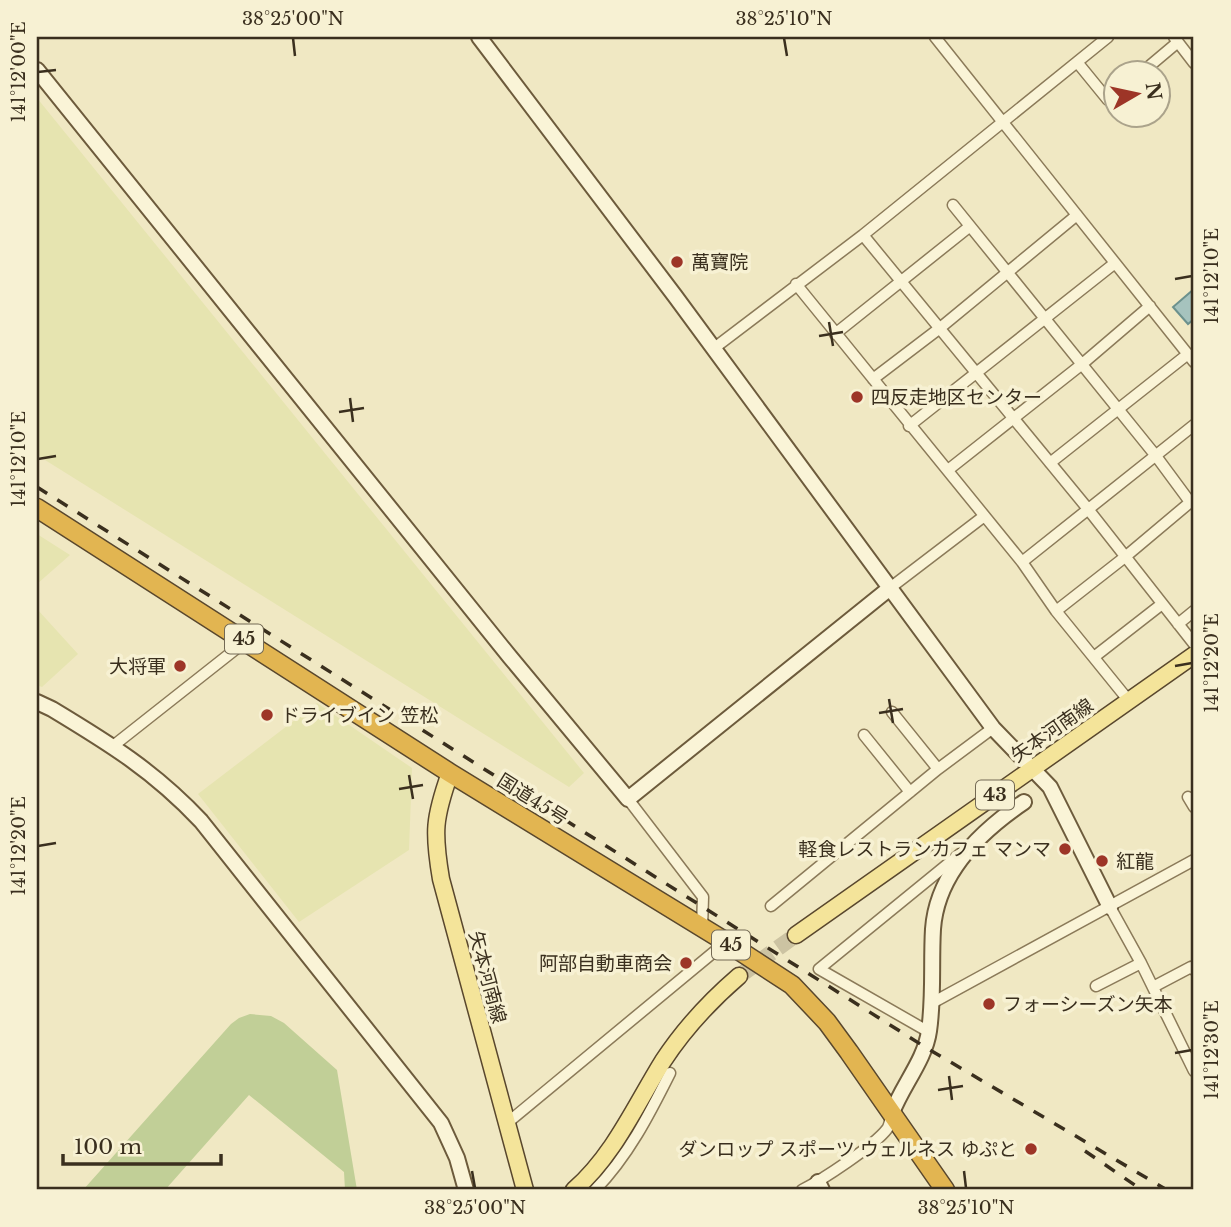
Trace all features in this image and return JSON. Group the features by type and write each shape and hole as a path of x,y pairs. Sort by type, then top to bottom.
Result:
{"highway":[{"name":"国道45号","path":"37,508 450,773 792,985 849,1052 945,1190"}],"main road":[{"name":"矢本河南線","path":"796,935 1194,656"},
{"name":"矢本河南線","path":"450,773 436,819 435,840 439,866 453,929 526,1190"},
{"path":"573,1190 615,1143 680,1037 718,994 739,976"}],"street":[{"path":"479,37 993,728 1050,787 1194,1071"},
{"path":"935,37 1191,358 1050,463"},
{"path":"713,349 863,235 1108,37"},
{"path":"1155,60 1176,40 1190,48 1194,63"},
{"path":"1077,62 1102,93"},
{"path":"37,70 509,657 628,799 703,897 702,928"},
{"path":"953,205 1192,501 1056,611"},
{"path":"873,379 940,328 1077,215"},
{"path":"835,334 969,227"},
{"path":"863,235 1088,509 1194,644"},
{"path":"909,426 1115,263"},
{"path":"796,284 909,426 948,470 1129,701"},
{"path":"948,470 1081,365 1150,306"},
{"path":"1021,562 1194,425"},
{"path":"628,799 890,588 983,517"},
{"path":"1094,657 1162,604"},
{"path":"1178,624 1194,611"},
{"path":"113,746 246,641"},
{"path":"37,702 113,746 160,781 201,821 441,1124 457,1158 467,1190"},
{"path":"892,712 938,769"},
{"path":"771,906 938,769 993,728"},
{"path":"864,735 910,792"},
{"path":"1188,797 1194,807"},
{"path":"929,1032 819,969 974,843 998,819 1024,802"},
{"path":"802,1190 820,1186 888,1127 929,1032 933,924 947,883 974,843"},
{"path":"932,1003 1194,860"},
{"path":"506,1124 726,942"},
{"path":"1096,986 1141,963"},
{"path":"1153,987 1191,967 1194,970"},
{"path":"595,1190 617,1167 645,1122 670,1073"}],"shaded area":[{"path":"37,98 584,773 569,787 37,455"},
{"path":"37,534 70,555 37,584"},
{"path":"37,609 78,654 42,687 37,685"},
{"path":"317,703 412,768 409,850 299,922 198,794"}],"green space":[{"path":"250,1014 271,1016 284,1023 337,1070 357,1190 345,1190 344,1172 249,1095 165,1190 83,1190 231,1024"}],"water":[{"path":"1194,289 1194,319 1188,324 1173,307"}],"tunnel":[{"path":"739,976 796,935"}],"railway":[{"path":"37,487 925,1047 1167,1190"},
{"path":"1085,1151 1142,1190"}],"place":[{"name":"萬寶院","path":"677,262"},
{"name":"四反走地区センター","path":"857,397"},
{"name":"大将軍","path":"180,666"},
{"name":"ドライブイン 笠松","path":"267,715"},
{"name":"軽食レストランカフェ マンマ","path":"1065,849"},
{"name":"紅龍","path":"1102,861"},
{"name":"阿部自動車商会","path":"686,963"},
{"name":"フォーシーズン矢本","path":"989,1004"},
{"name":"ダンロップ スポーツ ウェルネス ゆぷと","path":"1031,1149"}]}
